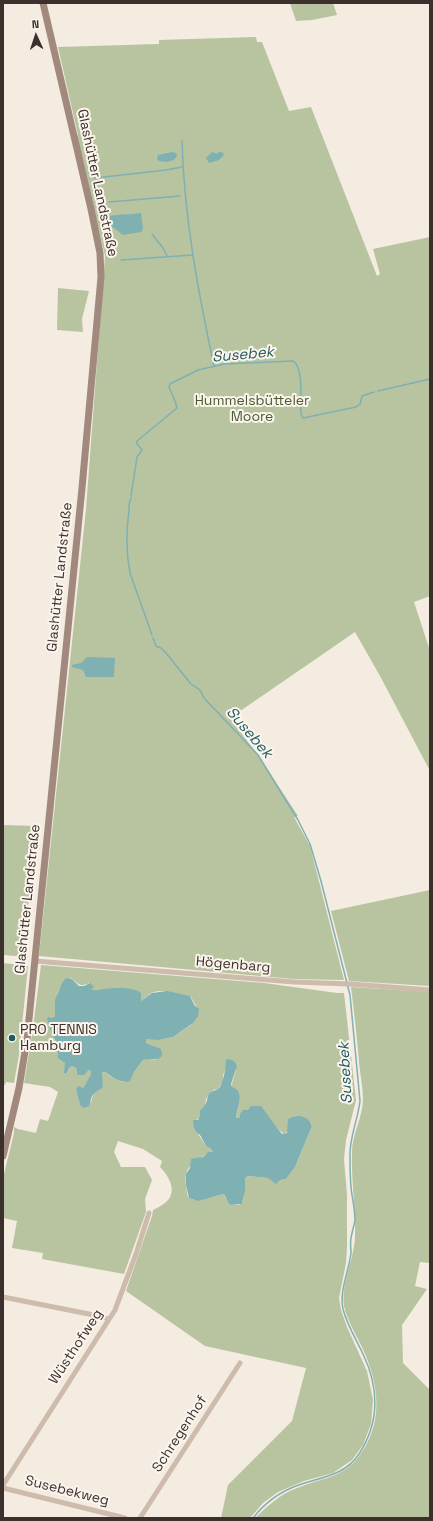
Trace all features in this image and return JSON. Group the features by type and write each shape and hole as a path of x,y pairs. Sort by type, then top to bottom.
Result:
{"street":[{"name":"Glashütter Landstraße","path":"3,1156 23,1066 35,961 82,488 102,266 91,209 43,3"},
{"name":"Högenbarg","path":"35,961 294,982 350,984 430,990"},
{"name":"Wüsthofweg","path":"3,1485 115,1310 149,1213"},
{"path":"3,1297 108,1319"},
{"name":"Schregenhof","path":"140,1518 240,1363"},
{"name":"Susebekweg","path":"3,1488 125,1518"}],"green space":[{"path":"290,3 333,3 337,15 312,20 296,21"},
{"name":"Hummelsbütteler Moore","path":"256,37 257,42 262,42 289,111 311,107 377,276 380,274 373,249 430,237 430,596 414,602 430,651 430,771 355,632 230,718 258,755 298,816 294,817 310,846 344,980 294,979 39,956 86,509 105,256 76,136 78,135 58,47 159,44 159,40"},
{"path":"58,288 89,291 82,319 83,332 57,330"},
{"path":"3,825 36,826 24,947 28,957 3,955"},
{"path":"430,890 430,986 349,981 331,911"},
{"path":"3,963 28,966 19,1055 14,1083 6,1082 5,1085 3,1085"},
{"path":"41,965 264,983 344,993 356,1100 346,1140 344,1159 347,1195 347,1247 346,1263 339,1298 341,1310 347,1327 367,1371 373,1400 371,1424 363,1445 352,1460 333,1473 304,1481 278,1492 263,1503 250,1518 221,1518 228,1485 292,1421 306,1368 205,1346 126,1291 153,1210 164,1204 169,1199 172,1190 167,1175 160,1167 162,1161 143,1149 118,1141 114,1152 121,1167 145,1167 152,1180 145,1199 146,1212 124,1274 42,1259 43,1253 12,1248 17,1221 3,1218 3,1178 14,1133 14,1127 36,1133 40,1119 48,1121 58,1092 50,1087 24,1083","holes":["71,978 81,985 89,983 92,986 91,989 93,991 118,989 140,999 141,1001 150,994 159,991 191,997 196,1006 191,1025 172,1037 162,1039 146,1039 146,1043 162,1050 160,1057 155,1060 143,1060 134,1072 123,1082 105,1072 103,1073 101,1075 103,1088 94,1092 91,1102 80,1105 76,1090 83,1088 91,1072 89,1070 86,1073 79,1075 77,1074 76,1068 72,1066 69,1068 68,1073 65,1074 65,1063 57,1054 57,1045 54,1039 52,1018 55,1016 57,994 62,986","227,1065 236,1070 231,1087 238,1093 240,1100 236,1117 238,1119 248,1110 270,1120 284,1134 288,1131 288,1119 295,1116 311,1123 312,1126 295,1167 286,1179 272,1180 268,1178 248,1176 245,1178 243,1202 239,1205 231,1205 223,1194 200,1200 192,1199 188,1197 186,1187 186,1174 191,1165 209,1152 213,1152 206,1146 194,1128 196,1120 200,1118 200,1110 205,1105 206,1099 213,1090 218,1089 223,1082 223,1075"]},
{"path":"351,987 430,992 430,1263 420,1262 415,1286 427,1289 402,1325 403,1363 430,1390 430,1518 255,1518 274,1501 285,1494 335,1475 351,1465 365,1447 375,1422 376,1396 371,1370 367,1358 349,1321 344,1306 344,1289 355,1237 352,1145 363,1106 363,1090 359,1067"}],"water":[{"path":"172,152 176,153 177,155 172,161 159,161 157,159 158,155"},
{"path":"212,152 217,154 222,152 224,155 219,160 209,163 206,158"},
{"path":"141,213 143,229 141,232 123,235 110,225 105,218 113,215"},
{"path":"87,657 115,658 114,677 86,677 83,670 72,667 72,665 81,663"},
{"path":"66,978 72,979 79,986 84,986 90,983 94,987 91,989 94,990 117,988 133,989 141,993 141,1001 152,993 167,991 190,996 195,1006 199,1009 198,1016 193,1023 173,1037 158,1040 146,1039 146,1043 161,1049 162,1056 157,1059 143,1060 134,1072 130,1081 120,1081 105,1072 102,1073 103,1088 94,1093 89,1106 84,1108 80,1105 76,1090 78,1086 83,1088 91,1072 89,1070 84,1075 78,1075 76,1068 72,1066 69,1068 67,1074 64,1073 65,1063 58,1058 56,1042 47,1019 48,1017 52,1018 55,1016 55,1000 62,983"},
{"path":"228,1059 234,1061 237,1066 231,1084 240,1096 236,1118 240,1118 240,1114 243,1110 248,1110 251,1106 261,1106 282,1134 287,1133 288,1119 291,1117 302,1116 308,1120 312,1126 295,1167 286,1179 280,1180 276,1184 268,1178 248,1176 245,1178 245,1191 242,1204 231,1205 223,1194 198,1201 189,1198 186,1185 186,1174 190,1168 191,1159 203,1157 208,1152 213,1152 206,1146 200,1135 197,1133 194,1128 193,1120 198,1120 200,1110 206,1103 209,1094 220,1087 224,1075 226,1060"}],"waterway":[{"path":"182,141 183,169 189,226 214,366"},
{"path":"95,178 182,167"},
{"path":"109,202 180,196"},
{"path":"152,234 163,248 167,256"},
{"path":"121,260 193,255"},
{"name":"Susebek","path":"131,496 137,457 142,450 137,444 137,441 177,408 169,387 170,384 198,370 224,364 293,361 299,370 301,385 301,414 303,418 356,407 360,404 362,396 374,392"},
{"name":"Susebek","path":"378,391 430,379"},
{"name":"Susebek","path":"131,498 129,504 127,534 130,573 152,635"},
{"name":"Susebek","path":"153,638 156,646 161,648 166,653 191,684 200,690 204,698 258,755 298,820 310,844 321,881 350,995 360,1101 351,1141 350,1154 351,1191 355,1220 351,1238 350,1260 343,1288 342,1302 347,1321 363,1354 372,1379 375,1404 374,1417 366,1442 353,1462 339,1472 296,1486 278,1495 267,1503 253,1518"}],"place":[{"name":"PRO TENNIS Hamburg","path":"12,1038"}]}
